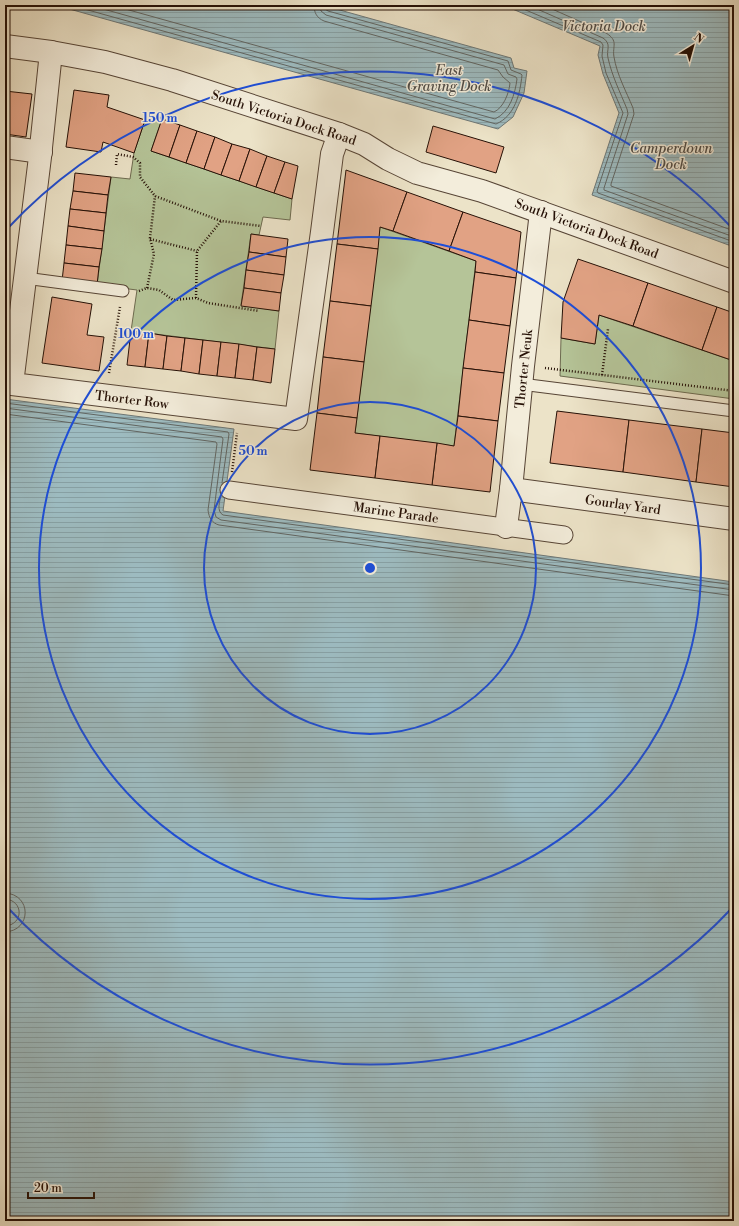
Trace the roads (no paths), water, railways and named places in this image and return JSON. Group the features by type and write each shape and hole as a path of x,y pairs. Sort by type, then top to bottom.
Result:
{"street":[{"name":"South Victoria Dock Road","path":"5,46 51,52 105,62 172,80 339,134 364,144 388,159 417,173 482,191 734,282"},
{"name":"Thorter Row","path":"51,52 41,152 25,278 13,312 12,384 296,419 332,154 339,134"},
{"path":"5,147 41,152"},
{"name":"Thorter Neuk","path":"506,527 541,212"},
{"name":"Gourlay Yard","path":"511,489 734,519"},
{"name":"Marine Parade","path":"229,490 564,535"}],"lane":[{"path":"25,278 123,291"},
{"path":"522,375 734,412"}],"water":[{"name":"East Graving Dock","path":"55,5 322,5 511,58 514,68 527,71 524,93 513,117 498,129"},
{"name":"Camperdown Dock","path":"503,5 734,5 734,247 592,195 619,113 603,74 598,55 600,46"},
{"path":"5,399 234,429 223,511 734,582 734,1221 5,1221 5,918 11,912 5,906"}],"water label":[{"name":"Victoria Dock","path":"604,26"}]}
